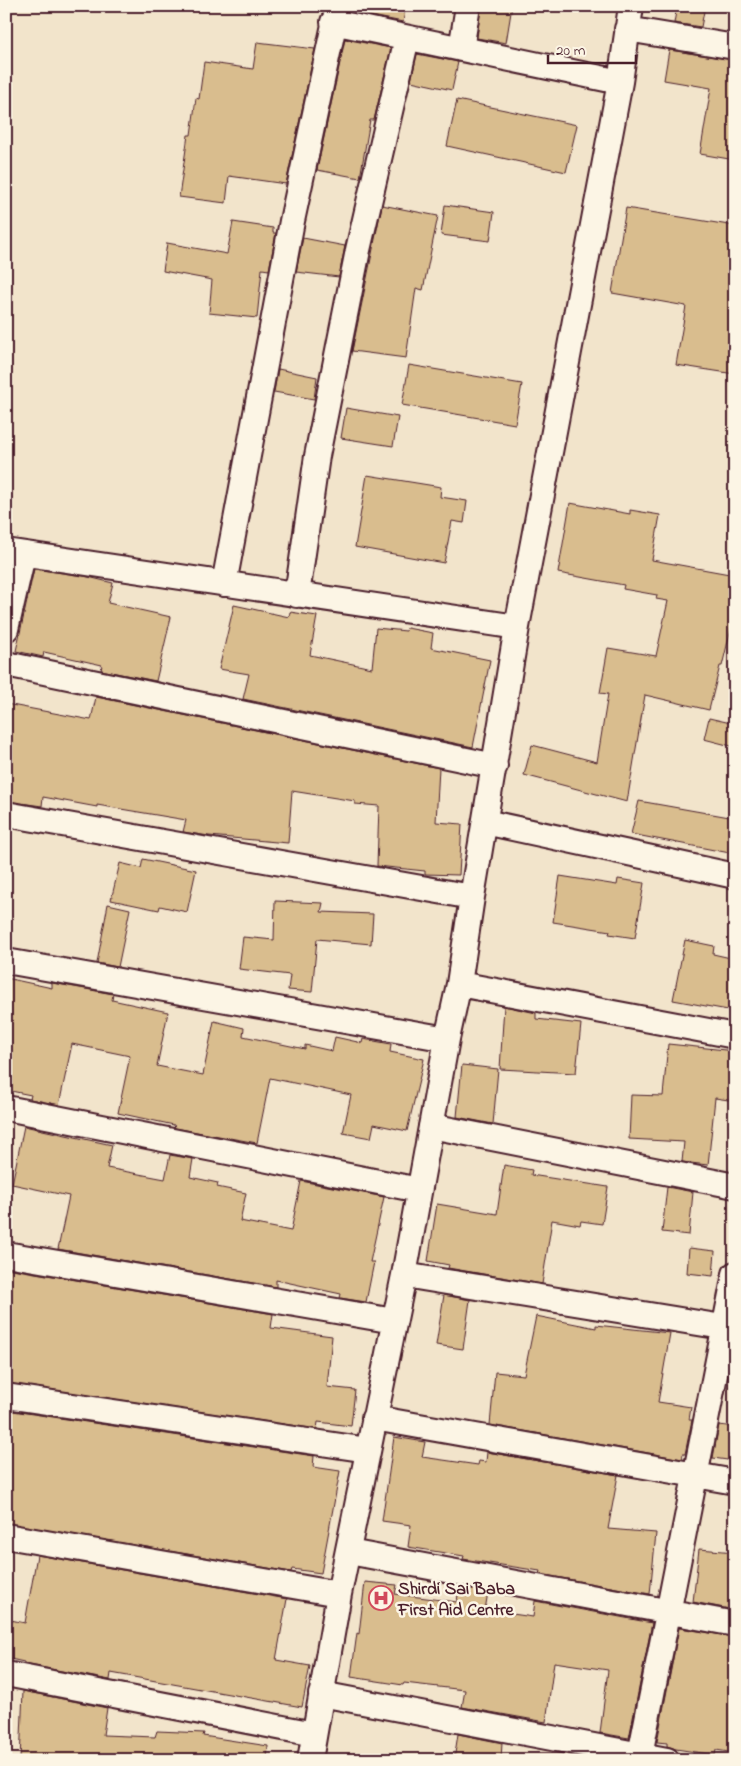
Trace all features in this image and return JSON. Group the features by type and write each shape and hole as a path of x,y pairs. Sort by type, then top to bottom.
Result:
{"street":[{"path":"461,49 468,6"},
{"path":"224,584 292,221 335,14 407,38 620,82"},
{"path":"310,1760 339,1594 404,1275 447,1039 460,984 472,897 517,627 620,82 629,17 735,47"},
{"path":"297,595 319,447 358,250 407,38"},
{"path":"6,629 14,553 517,627"},
{"path":"6,664 495,766"},
{"path":"6,814 472,897"},
{"path":"485,822 735,876"},
{"path":"6,961 447,1039"},
{"path":"460,984 735,1036"},
{"path":"6,1108 419,1190"},
{"path":"431,1126 735,1186"},
{"path":"6,1254 394,1321"},
{"path":"640,1757 695,1475 729,1328 735,1274"},
{"path":"404,1275 729,1328"},
{"path":"6,1396 368,1450"},
{"path":"374,1418 735,1482"},
{"path":"6,1536 339,1594"},
{"path":"349,1552 735,1624"},
{"path":"6,1674 314,1734"},
{"path":"321,1694 640,1757 667,1760"}],"building":[{"path":"364,6 406,6 403,22 362,14"},
{"path":"481,6 512,6 506,43 477,38"},
{"path":"677,6 705,6 701,27 674,23"},
{"path":"345,39 391,48 374,120 370,120 360,178 317,170"},
{"path":"257,42 315,49 286,184 229,176 226,203 179,197 188,135 191,135 196,98 199,99 204,62 253,69"},
{"path":"669,50 735,60 735,160 700,154 711,88 664,80"},
{"path":"417,54 458,62 452,90 411,81"},
{"path":"457,100 577,125 566,172 447,146"},
{"path":"382,205 438,216 423,290 416,288 406,358 352,351"},
{"path":"445,205 494,212 490,241 441,235"},
{"path":"626,208 735,226 735,301 730,329 735,330 735,374 676,365 686,306 612,293"},
{"path":"233,222 273,228 273,233 276,233 269,270 262,269 257,318 209,313 212,280 163,271 167,243 227,254"},
{"path":"303,238 345,246 339,277 296,272"},
{"path":"409,365 522,384 515,424 402,405"},
{"path":"278,369 317,377 314,399 274,392"},
{"path":"346,408 398,417 393,446 341,438"},
{"path":"367,475 441,487 440,497 467,501 464,523 452,521 444,563 355,547"},
{"path":"570,503 630,514 630,510 660,515 652,560 735,575 735,612 709,710 645,695 627,802 524,775 532,745 597,762 608,694 600,693 608,648 656,656 668,601 656,599 657,595 623,589 624,585 558,573"},
{"path":"34,569 84,576 113,583 108,603 171,617 156,681 101,670 102,665 44,652 43,657 16,651"},
{"path":"234,605 289,617 290,612 317,616 310,655 372,668 376,628 406,631 407,628 433,633 431,648 490,660 473,747 243,699 249,674 219,669"},
{"path":"96,697 439,768 436,822 462,824 459,875 425,874 425,871 377,866 379,806 355,804 355,801 292,791 288,843 183,832 186,820 97,805 97,807 43,797 42,806 6,801 6,704 91,720"},
{"path":"709,718 735,724 735,747 704,739"},
{"path":"639,801 735,818 735,854 631,834"},
{"path":"143,859 196,870 187,912 160,906 159,910 111,900 120,863 141,868"},
{"path":"560,876 617,885 618,879 644,883 635,938 609,934 610,931 553,922"},
{"path":"275,901 323,903 321,912 373,914 371,944 317,939 312,992 288,990 290,975 239,969 243,937 274,940"},
{"path":"108,904 130,909 118,967 97,963"},
{"path":"685,940 714,946 713,954 735,959 735,976 728,1010 673,1000"},
{"path":"6,978 52,988 52,983 113,994 112,1000 168,1012 157,1066 203,1075 214,1021 244,1028 243,1036 305,1049 305,1045 332,1051 335,1037 362,1043 363,1039 391,1044 390,1052 424,1059 407,1131 374,1124 371,1138 343,1133 351,1095 270,1078 257,1143 175,1128 174,1125 118,1113 130,1056 72,1044 59,1105 30,1099 31,1095 6,1090"},
{"path":"504,1006 536,1013 536,1019 581,1024 576,1073 500,1069"},
{"path":"668,1044 735,1051 735,1101 715,1098 708,1165 682,1162 684,1142 629,1139 631,1095 663,1096"},
{"path":"462,1065 498,1069 493,1124 457,1117"},
{"path":"24,1126 112,1145 107,1168 165,1179 170,1155 193,1159 190,1177 218,1183 217,1187 246,1193 240,1221 291,1231 301,1181 384,1197 370,1262 374,1262 366,1302 340,1298 341,1294 276,1280 276,1287 58,1249 69,1196 12,1184"},
{"path":"504,1165 532,1170 531,1175 608,1187 602,1224 581,1221 580,1225 552,1220 542,1284 448,1268 449,1265 428,1261 437,1204 497,1214"},
{"path":"667,1187 693,1192 689,1235 662,1232"},
{"path":"689,1248 715,1251 713,1276 687,1273"},
{"path":"6,1268 273,1314 271,1328 332,1336 327,1387 355,1390 351,1426 318,1422 317,1429 6,1383"},
{"path":"444,1295 470,1300 463,1349 436,1345"},
{"path":"536,1316 596,1328 596,1325 670,1333 658,1402 691,1407 689,1420 692,1420 685,1454 683,1454 682,1459 490,1425 495,1372 524,1375"},
{"path":"6,1410 314,1456 313,1467 340,1471 321,1573 292,1569 291,1572 6,1523"},
{"path":"719,1425 735,1427 735,1461 713,1458"},
{"path":"394,1437 425,1442 422,1457 478,1465 479,1461 486,1462 487,1452 618,1475 608,1529 656,1533 650,1594 539,1574 540,1571 463,1559 464,1556 408,1547 411,1525 382,1521"},
{"path":"699,1549 735,1552 735,1610 693,1602"},
{"path":"37,1555 287,1599 276,1660 310,1666 302,1707 111,1673 110,1680 24,1664 24,1662 6,1658 6,1619 25,1623"},
{"path":"365,1582 397,1585 395,1594 457,1602 459,1587 488,1592 485,1610 533,1617 535,1601 652,1623 629,1738 600,1733 608,1670 554,1662 546,1722 462,1707 465,1690 404,1683 403,1685 351,1677 357,1633 359,1634"},
{"path":"679,1628 735,1637 735,1753 716,1750 715,1755 676,1749 667,1746 667,1743 657,1742"},
{"path":"23,1691 107,1708 103,1735 155,1737 157,1731 204,1733 203,1736 268,1746 267,1760 20,1760"},
{"path":"458,1734 502,1743 501,1760 454,1760"}],"place":[{"name":"Shirdi Sai Baba First Aid Centre","path":"381,1598"}]}
